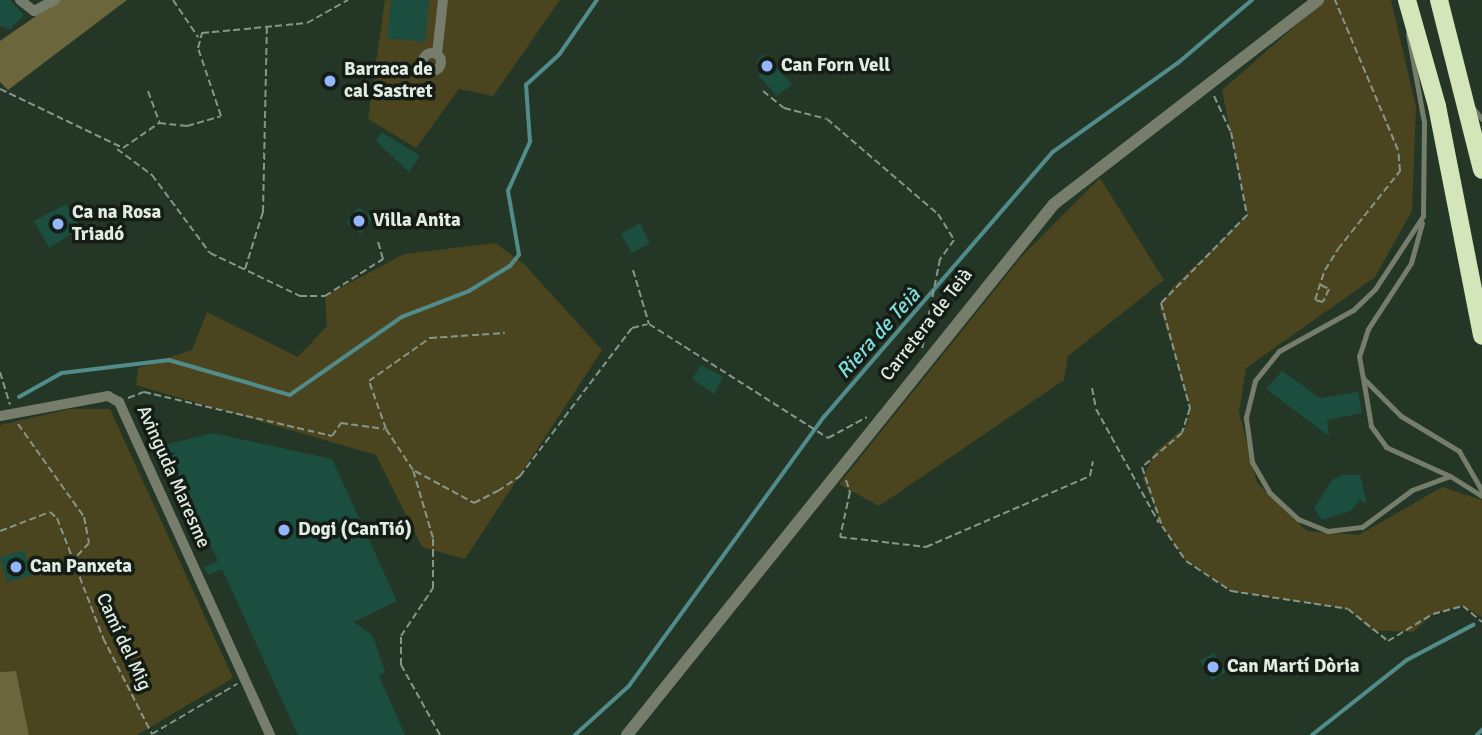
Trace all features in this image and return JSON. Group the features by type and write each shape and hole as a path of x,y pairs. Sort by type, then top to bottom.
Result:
{"highway":[{"path":"1405,0 1437,106 1482,336"},
{"path":"1439,0 1468,103 1482,170"}],"street":[{"path":"20,0 34,11 55,0"},
{"path":"437,54 443,0"},
{"name":"Carretera de Teià","path":"627,735 918,367 1063,195 1318,0"},
{"name":"Avinguda Maresme","path":"0,416 11,411 108,396 119,402 270,735"}],"lane":[{"path":"1405,0 1424,122 1423,216 1411,263 1368,329 1359,356 1371,426 1387,447 1451,476 1482,496"},
{"path":"1468,103 1482,119"},
{"path":"1423,216 1375,289 1353,310 1279,351 1255,381 1246,418 1252,462 1269,492 1312,527 1362,527 1412,490 1451,476"},
{"path":"1363,378 1401,416 1459,452 1482,491"}],"path":[{"path":"114,148 159,122 187,126 221,116 198,38 173,0"},
{"path":"198,38 205,32 306,23 348,0"},
{"path":"1321,285 1329,289 1323,302 1315,300 1321,285 1338,249 1400,171 1398,150 1335,0"},
{"path":"245,269 263,212 267,25"},
{"path":"0,89 114,148 152,175 210,253 314,299 383,259 378,241"},
{"path":"148,91 159,122"},
{"path":"763,91 784,108 827,120 938,214 954,240 940,259 918,367"},
{"path":"633,270 649,324 828,439 874,413"},
{"path":"413,470 474,503 498,491 520,476 632,328 649,324"},
{"path":"440,735 401,665 401,636 433,588 433,538 413,470 386,429 369,381 396,358 430,338 505,334"},
{"path":"0,372 11,411 84,517 89,543 73,560"},
{"path":"1093,388 1096,410 1162,526"},
{"path":"119,402 144,392 332,436 341,423 386,429"},
{"path":"837,472 850,492 840,537 926,547 1090,476 1093,461"},
{"name":"Camí del Mig","path":"0,531 50,512 73,560 117,668 151,734 245,680"}],"shaded area":[{"path":"59,0 127,0 8,90 0,82 0,41"},
{"path":"385,0 560,0 493,96 459,89 416,148 368,119"},
{"path":"1325,0 1391,0 1416,107 1412,211 1375,277 1246,368 1239,412 1257,483 1307,531 1359,535 1442,487 1482,500 1482,617 1463,606 1433,614 1413,632 1371,630 1348,609 1231,591 1186,561 1162,526 1143,478 1155,452 1187,425 1190,408 1160,308 1171,289 1247,215 1222,90"},
{"path":"1100,178 1164,280 1068,356 1064,380 879,506 839,484 1022,256"},
{"path":"495,243 524,264 602,350 465,559 422,547 376,455 136,385 138,368 192,350 207,312 298,357 327,326 325,296 404,254"},
{"path":"70,409 110,409 233,678 137,735 29,735 16,671 0,672 0,425"},
{"path":"16,671 29,735 0,735 0,672"}],"building":[{"path":"0,0 10,0 24,15 10,29 0,26"},
{"path":"391,0 429,0 425,42 387,38"},
{"name":"Can Forn Vell","path":"763,54 792,84 777,96 758,75 763,70 756,62"},
{"path":"382,132 420,156 409,172 376,141"},
{"name":"Ca na Rosa Triadó","path":"66,204 81,228 49,248 34,221"},
{"name":"Villa Anita","path":"358,207 373,218 361,234 346,223"},
{"path":"640,223 650,243 632,253 621,234"},
{"path":"701,365 723,377 714,394 692,379"},
{"path":"1282,371 1320,398 1358,392 1362,413 1327,420 1329,436 1266,389"},
{"name":"Dogi (CanTió)","path":"213,433 332,459 397,601 354,622 373,636 385,672 379,676 405,735 298,735 222,569 208,575 204,567 218,561 164,445"},
{"path":"1343,475 1360,475 1367,504 1360,500 1350,511 1322,520 1314,509 1332,480"},
{"name":"Can Panxeta","path":"24,550 32,575 7,582 0,557"},
{"name":"Can Martí Dòria","path":"1214,653 1226,672 1212,680 1200,661"}],"waterway":[{"path":"19,397 62,373 169,360 290,395 402,317 469,291 510,266 519,255 508,191 530,142 526,85 559,55 597,0"},
{"name":"Riera de Teià","path":"575,735 629,686 824,417 1053,152 1178,63 1252,0"},
{"path":"1312,735 1407,660 1473,625"},
{"path":"1477,735 1482,730"}],"place":[{"name":"Can Forn Vell","path":"767,66"},
{"name":"Barraca de cal Sastret","path":"330,81"},
{"name":"Villa Anita","path":"359,221"},
{"name":"Ca na Rosa Triadó","path":"58,224"},
{"name":"Dogi (CanTió)","path":"284,530"},
{"name":"Can Panxeta","path":"16,567"},
{"name":"Can Martí Dòria","path":"1213,667"}]}
